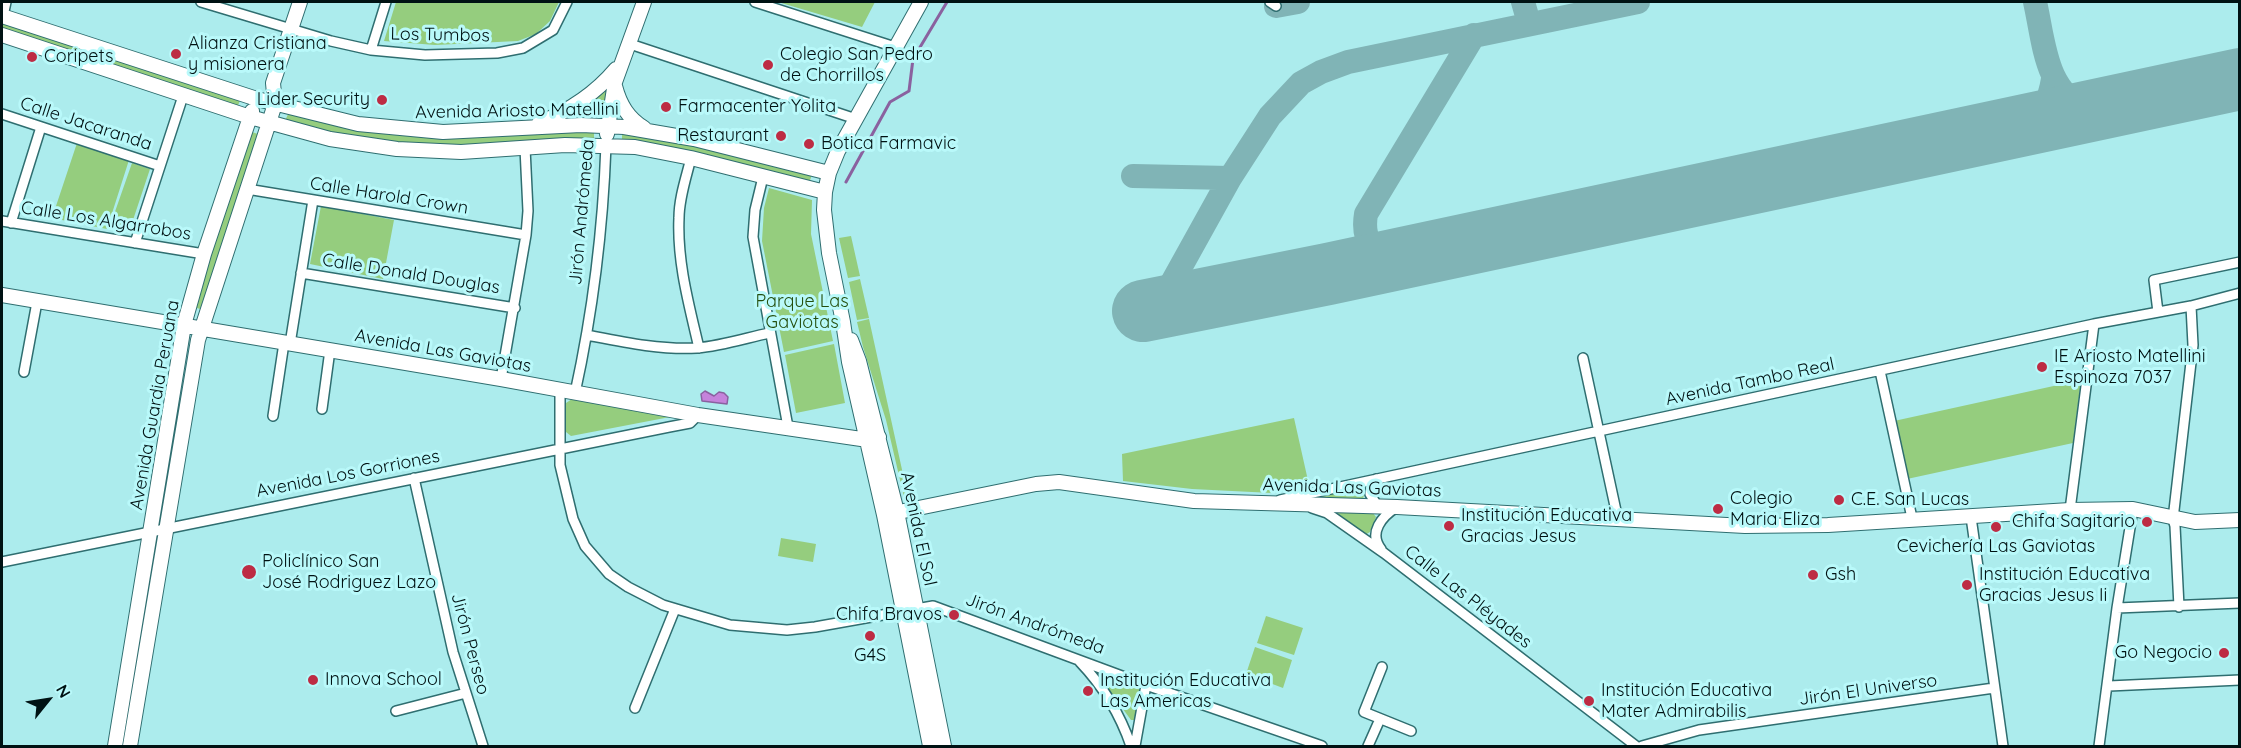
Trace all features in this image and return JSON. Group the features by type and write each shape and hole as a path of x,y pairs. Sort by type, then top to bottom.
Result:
{"street":[{"path":"2,16 6,2"},
{"name":"Los Tumbos","path":"201,2 215,4 331,41 371,50 425,55 488,53 516,50 530,45 553,30 567,2"},
{"name":"Avenida Guardia Peruana","path":"158,530 201,328 275,104 273,83 300,2"},
{"path":"371,50 386,2"},
{"name":"Jirón Andrómeda","path":"575,393 587,335 602,221 606,145 615,82 644,2"},
{"path":"755,2 895,47"},
{"name":"Avenida El Sol","path":"921,2 838,151 828,173 824,210 829,253 843,322 859,361 910,609 944,747"},
{"name":"Avenida Ariosto Matellini","path":"2,16 257,99 329,118 393,129 443,132 524,127 608,126 649,130 828,173"},
{"name":"Avenida Ariosto Matellini","path":"2,35 183,96 330,139 397,148 461,152 565,145 635,147 691,158 825,192"},
{"path":"630,44 856,119"},
{"path":"524,127 552,118 578,103 601,85 621,63"},
{"path":"615,82 620,102 627,114 649,130"},
{"name":"Avenida Guardia Peruana","path":"116,747 158,530 184,325 204,254 250,117 257,99 273,83"},
{"path":"135,243 183,96"},
{"name":"Calle Jacaranda","path":"2,114 160,166"},
{"path":"6,222 41,127"},
{"path":"501,379 526,235 528,211 525,148"},
{"path":"691,158 680,207 679,249 681,270 699,348"},
{"path":"763,177 755,210 753,237 788,427"},
{"name":"Calle Harold Crown","path":"246,189 526,235"},
{"path":"273,416 313,200"},
{"name":"Calle Los Algarrobos","path":"6,222 204,254"},
{"path":"2158,312 2154,280 2240,262"},
{"name":"Calle Donald Douglas","path":"301,273 514,308"},
{"name":"Avenida Tambo Real","path":"1268,502 2094,324 2192,306 2240,293"},
{"name":"Avenida Las Gaviotas","path":"2,296 501,379 698,415 873,438"},
{"path":"24,372 37,302"},
{"path":"2179,606 2173,519 2193,345 2192,306"},
{"path":"2070,510 2094,324"},
{"path":"587,335 648,346 699,348 769,333"},
{"path":"322,409 330,350"},
{"path":"1583,358 1618,520"},
{"path":"1880,371 1912,518"},
{"name":"Jirón Andrómeda","path":"560,390 560,465 564,490 573,519 585,546 609,574 627,590 675,609 730,625 787,630 933,606 1146,685 1321,746"},
{"name":"Avenida Los Gorriones","path":"2,562 690,423 698,415"},
{"name":"Jirón Perseo","path":"414,478 453,652 483,747"},
{"path":"1376,479 1372,484 1370,494 1378,507"},
{"name":"Avenida Las Gaviotas","path":"890,514 1036,484 1059,482 1194,501 1397,507 1745,526 1828,525 1912,518 2133,509 2195,522 2240,520"},
{"name":"Calle Las Pléyades","path":"1268,502 1321,510 1384,553 1636,747"},
{"path":"1384,553 1377,544 1377,530 1386,514 1397,507"},
{"path":"2099,747 2109,686 2117,608 2133,509"},
{"path":"1971,517 2002,747"},
{"name":"Avenida Guardia Peruana","path":"130,747 148,590"},
{"path":"2117,608 2240,603"},
{"path":"635,708 675,609"},
{"name":"Avenida El Sol","path":"910,609 930,747"},
{"path":"1076,659 1095,677 1110,701 1125,728 1131,747"},
{"path":"1382,666 1364,712 1411,730"},
{"path":"2109,686 2240,680"},
{"path":"1135,747 1146,685"},
{"name":"Jirón El Universo","path":"1642,747 1699,730 1994,688"},
{"path":"396,711 465,693"},
{"path":"1368,747 1380,719"}],"green space":[{"path":"396,2 559,2 550,21 536,34 518,41 435,45 384,41"},
{"path":"778,2 875,2 862,27"},
{"path":"2,20 241,98 237,108 2,31"},
{"path":"610,88 601,117 571,117"},
{"path":"289,112 332,123 594,129 594,140 464,147 371,141 284,123"},
{"path":"622,131 644,133 812,174 809,184 622,142"},
{"path":"252,132 261,135 200,309 194,307"},
{"path":"77,143 129,160 107,229 52,218"},
{"path":"132,163 150,169 130,229 110,226"},
{"name":"Parque Las Gaviotas","path":"769,188 812,200 811,234 833,341 784,352 762,241 764,208"},
{"path":"321,206 394,220 383,279 310,264"},
{"path":"851,236 860,276 848,278 839,238"},
{"path":"860,279 869,318 857,320 849,282"},
{"path":"869,319 908,497 904,497 886,420 857,322"},
{"path":"834,344 845,403 796,413 785,355"},
{"path":"2081,380 2073,443 1907,479 1894,421"},
{"path":"572,399 670,417 571,436 566,432 566,403"},
{"path":"1294,418 1309,485 1272,493 1192,489 1123,481 1122,454"},
{"path":"1360,488 1364,494 1363,500 1313,498"},
{"path":"1332,511 1373,513 1376,517 1370,532 1365,535"},
{"path":"781,538 816,544 813,562 778,556"},
{"path":"1266,616 1303,628 1294,655 1257,643"},
{"path":"1255,647 1292,660 1283,688 1246,674"},
{"path":"1099,672 1139,687 1141,691 1134,720 1131,720 1098,675"}],"shaded area":[{"path":"705,391 714,396 719,392 724,393 728,397 727,404 702,401 701,394"}],"waterway":[{"path":"846,182 890,102 909,91 913,59 947,2"}],"taxiway":[{"path":"1276,6 1298,2"},
{"path":"1523,2 1529,23"},
{"path":"1159,306 1230,178 1270,116 1301,83 1321,72 1348,62 1638,2"},
{"path":"2035,2 2044,49 2055,80 2075,103 2090,110"},
{"path":"1394,259 1379,252 1370,243 1365,230 1366,214 1474,35"},
{"path":"2021,125 2035,116 2044,106 2053,79"},
{"path":"1133,176 1230,178"}],"runway":[{"path":"1143,311 1328,274 2240,79"}],"place":[{"name":"Alianza Cristiana y misionera","path":"176,54"},
{"name":"Coripets","path":"32,57"},
{"name":"Colegio San Pedro de Chorrillos","path":"768,65"},
{"name":"Lider Security","path":"382,100"},
{"name":"Farmacenter Yolita","path":"666,107"},
{"name":"Restaurant","path":"781,136"},
{"name":"Botica Farmavic","path":"809,144"},
{"name":"IE Ariosto Matellini Espinoza 7037","path":"2042,367"},
{"name":"C.E. San Lucas","path":"1839,500"},
{"name":"Colegio Maria Eliza","path":"1718,509"},
{"name":"Chifa Sagitario","path":"2147,522"},
{"name":"Institución Educativa Gracias Jesus","path":"1449,526"},
{"name":"Cevichería Las Gaviotas","path":"1996,527"},
{"name":"Policlínico San José Rodriguez Lazo","path":"249,572"},
{"name":"Gsh","path":"1813,575"},
{"name":"Institución Educativa Gracias Jesus Ii","path":"1967,585"},
{"name":"Chifa Bravos","path":"954,615"},
{"name":"G4S","path":"870,636"},
{"name":"Go Negocio","path":"2224,653"},
{"name":"Innova School","path":"313,680"},
{"name":"Institución Educativa Las Americas","path":"1088,691"},
{"name":"Institución Educativa Mater Admirabilis","path":"1589,701"}]}
